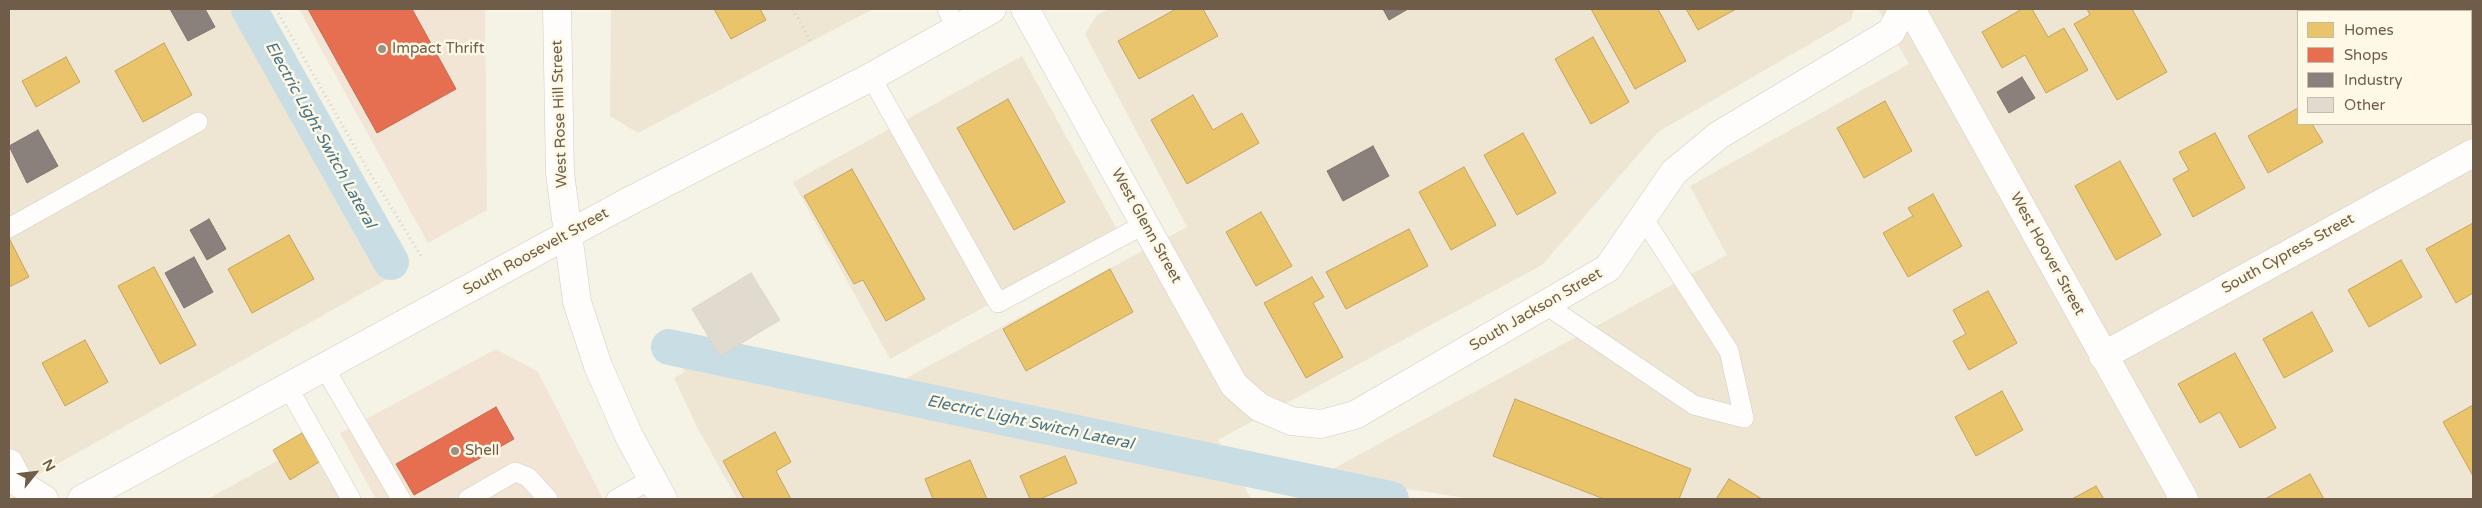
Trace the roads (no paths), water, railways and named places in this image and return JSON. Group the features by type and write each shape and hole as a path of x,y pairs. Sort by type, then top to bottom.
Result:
{"street":[{"name":"West Rose Hill Street","path":"557,9 560,174 577,302 598,366 629,436 658,489"},
{"name":"South Roosevelt Street","path":"82,499 569,233 871,77 951,18 992,9"},
{"name":"West Glenn Street","path":"1025,9 1234,384 1260,408 1291,421"},
{"name":"South Jackson Street","path":"1291,421 1321,424 1355,415 1608,268 1674,172 1719,135 1891,32 1903,9"},
{"name":"West Hoover Street","path":"1911,9 2184,499"},
{"name":"South Cypress Street","path":"2103,356 2473,153"},
{"path":"9,463 20,484 44,499"}],"lane":[{"path":"871,77 998,303 1145,224"},
{"path":"9,228 198,122"},
{"path":"1546,304 1694,405 1744,418 1729,351 1642,216"},
{"path":"324,367 401,499"},
{"path":"288,387 351,499"},
{"path":"468,499 515,472 528,477 548,499"},
{"path":"616,499 658,489"}],"waterway":[{"name":"Electric Light Switch Lateral","path":"249,9 391,262"},
{"name":"Electric Light Switch Lateral","path":"669,347 1391,499"}],"place":[{"name":"Impact Thrift","path":"382,49"},
{"name":"Shell","path":"455,451"}]}
